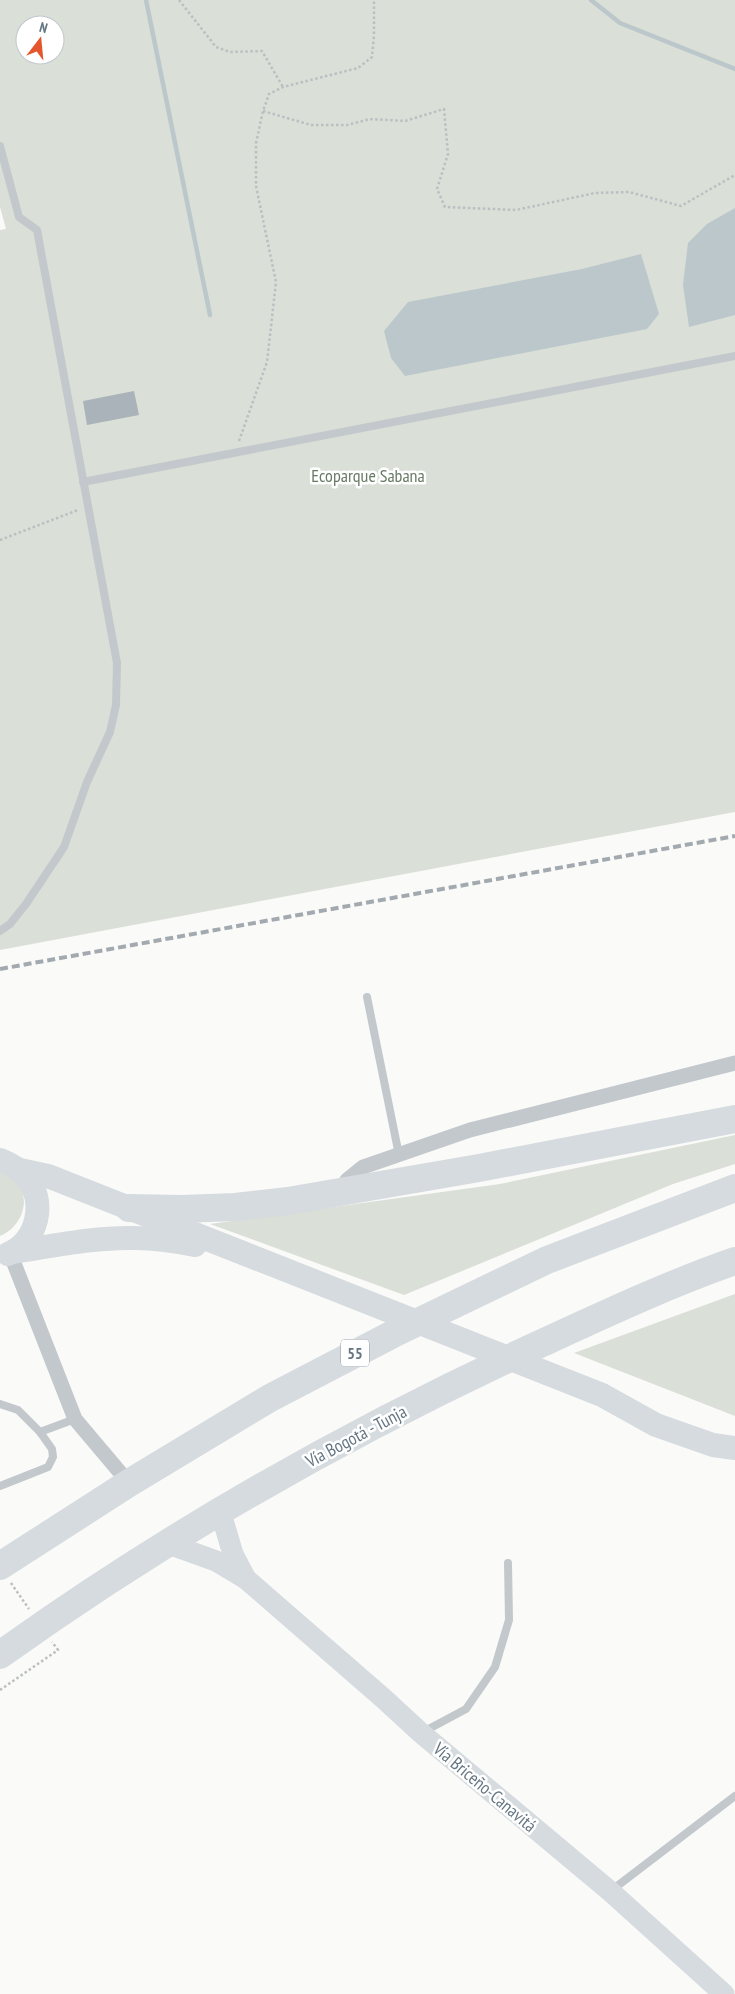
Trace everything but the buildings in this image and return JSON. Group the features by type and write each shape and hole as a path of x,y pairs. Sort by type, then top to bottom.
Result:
{"highway":[{"path":"129,1208 235,1207 288,1202 735,1119"},
{"name":"55","path":"0,1566 129,1483 270,1398 392,1334 547,1260 735,1188"},
{"name":"Vía Bogotá - Tunja","path":"0,1655 166,1543 277,1477 462,1379 606,1314 735,1260"}],"main road":[{"path":"10,1165 48,1176 602,1395 656,1425 713,1445 735,1448"},
{"path":"8,1254 28,1239 38,1213 36,1194 32,1185 10,1165"},
{"path":"8,1254 94,1240 134,1238 166,1239 205,1247 240,1261 254,1258"},
{"path":"220,1510 230,1547 246,1579"},
{"path":"166,1543 200,1554 246,1579"},
{"name":"Vía Briceño-Canavitá","path":"246,1579 422,1734 610,1892 712,1990"}],"street":[{"path":"340,1193 347,1180 370,1164 470,1130 735,1063"},
{"path":"8,1254 75,1419 129,1483"}],"lane":[{"path":"0,146 19,217 36,230 117,663 116,705 110,732 88,782 64,847 10,924 0,930"},
{"path":"83,482 735,356"},
{"path":"367,997 399,1155"},
{"path":"0,1404 18,1410 40,1432 52,1450 53,1457 48,1466 0,1486"},
{"path":"40,1432 75,1419"},
{"path":"422,1734 466,1709 495,1667 509,1620 508,1563"},
{"path":"610,1892 735,1796"}],"path":[{"path":"179,0 216,47 230,52 262,51 283,87"},
{"path":"236,452 267,362 276,282 256,186 256,143 263,111 269,94 283,87 358,68 372,57 374,0"},
{"path":"263,111 312,125 347,125 370,119 405,121 444,109 448,154 438,189 445,207 516,210 595,193 628,192 681,206 735,175"},
{"path":"0,540 87,507"},
{"path":"0,1690 58,1650"}],"green space":[{"name":"Ecoparque Sabana","path":"0,0 735,0 735,812 0,950 0,230 6,229 0,207"},
{"path":"735,1135 735,1164 673,1184 404,1295 210,1224 500,1184"},
{"path":"0,1172 9,1176 20,1187 24,1204 19,1220 0,1236"},
{"path":"735,1294 735,1416 574,1353"}],"shaded area":[{"path":"735,208 735,315 689,327 683,285 688,243 707,224"},
{"path":"641,254 659,314 647,329 405,376 391,358 384,331 408,302 582,269"}],"waterway":[{"path":"146,0 210,315"},
{"path":"591,0 620,23 735,69"}],"railway":[{"path":"0,969 735,836"}]}
